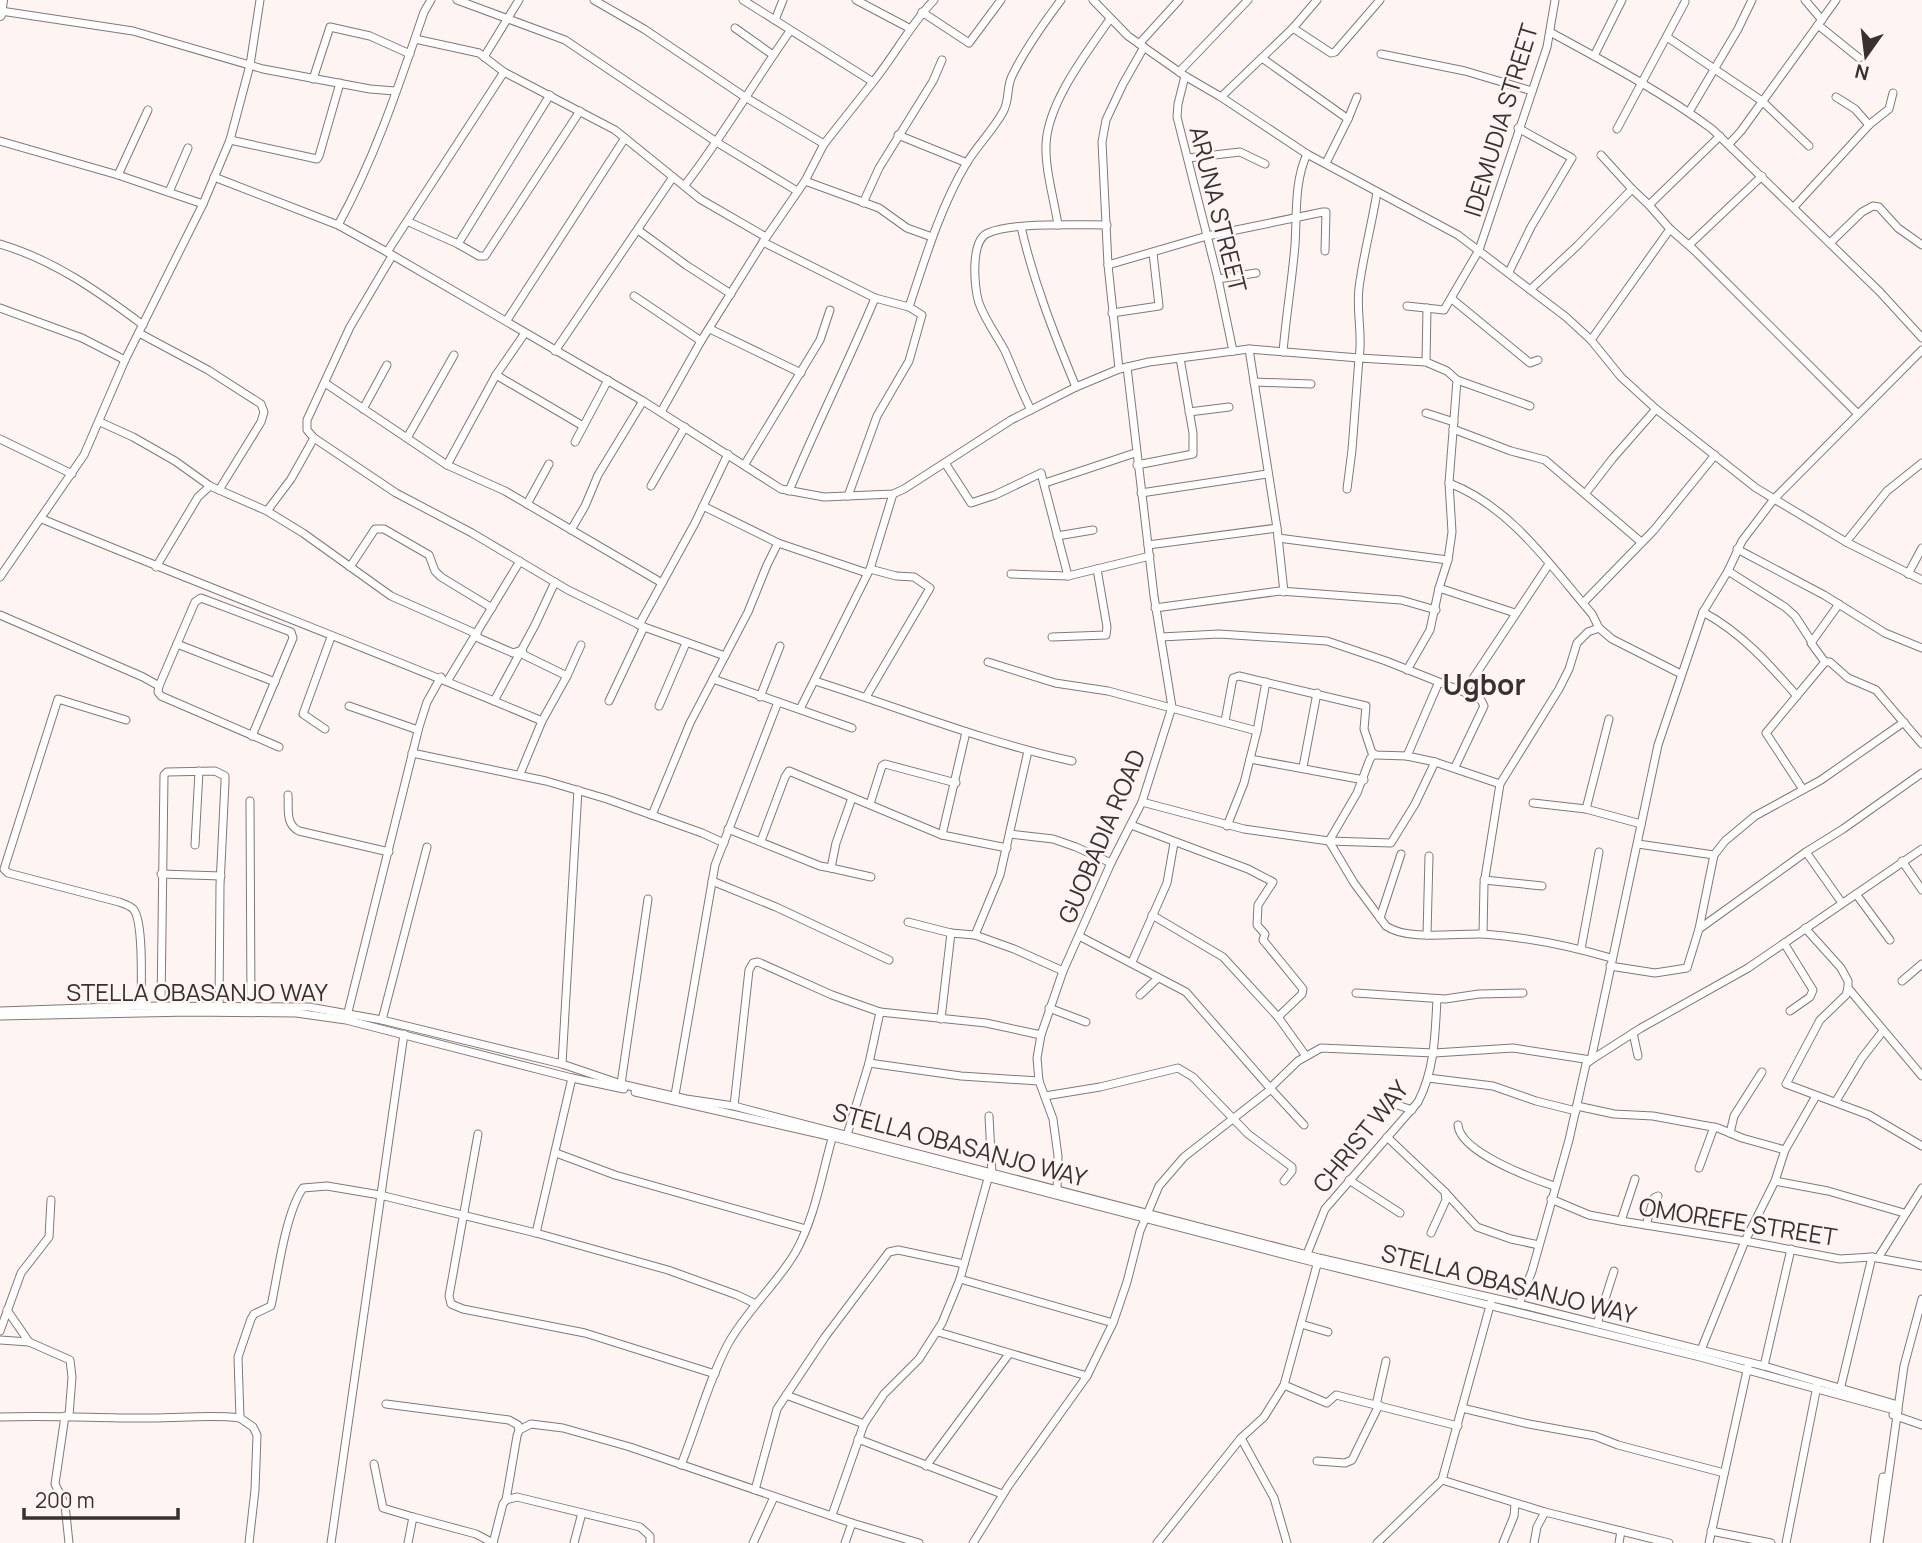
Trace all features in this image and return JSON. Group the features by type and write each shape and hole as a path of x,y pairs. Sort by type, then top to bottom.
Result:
{"highway":[{"path":"0,13 2,0"}],"street":[{"path":"0,578 72,474 100,422 125,360 203,204 230,140 250,65 260,0"},
{"path":"338,225 358,190 373,154 431,0"},
{"path":"457,0 565,40 718,143 797,191"},
{"path":"484,57 519,0"},
{"path":"594,0 824,144"},
{"path":"743,0 873,82"},
{"path":"775,20 783,0"},
{"path":"856,0 909,28"},
{"path":"661,412 701,341 805,181 824,144 906,37 909,28 933,0"},
{"path":"922,12 969,43 1001,0"},
{"path":"909,307 932,237 953,188 967,163 1003,113 1008,102 1007,86 1012,75 1034,37 1061,0"},
{"path":"1093,0 1141,46 1182,74 1307,154 1458,235 1479,250 1531,289 1591,340 1621,377 1656,409 1774,499 1846,542 1922,580"},
{"path":"1182,74 1248,0"},
{"path":"1221,97 1293,28 1317,0"},
{"path":"1293,28 1331,53 1380,0"},
{"name":"IDEMUDIA STREET","path":"1452,299 1479,250 1550,32 1555,0"},
{"path":"1594,56 1622,0"},
{"path":"1689,112 1752,0"},
{"path":"1805,0 1820,23 1859,58"},
{"path":"1729,144 1836,0"},
{"name":"GUOBADIA ROAD","path":"1058,1190 1055,1132 1039,1081 1037,1058 1041,1035 1063,971 1111,863 1142,802 1172,707 1155,608 1123,368 1112,313 1102,142 1106,120 1141,46 1178,1"},
{"path":"1617,129 1685,2"},
{"path":"0,13 133,31 250,65 313,79 395,91"},
{"path":"1058,225 1046,143 1051,122 1058,102 1082,59 1110,19"},
{"path":"313,79 330,27 370,36 410,54"},
{"path":"735,28 773,55"},
{"path":"685,185 718,143 745,97 790,31"},
{"path":"1550,32 1642,83 1689,112 1720,136 1794,207 1922,338"},
{"path":"1667,37 1762,101 1809,146"},
{"path":"415,39 472,50 503,72 550,94 625,138 700,199 765,239 875,298 909,307 922,315 909,361 877,416 848,496"},
{"path":"1381,54 1465,71 1532,91"},
{"path":"1262,58 1348,120"},
{"path":"863,203 879,168 933,81 942,60"},
{"path":"503,72 409,222 350,327 307,420 307,430 314,438 396,494 472,533 555,582 642,626 725,656"},
{"name":"ARUNA STREET","path":"1182,74 1177,117 1218,279 1233,351"},
{"path":"230,140 317,159 340,83"},
{"path":"1794,207 1869,125 1889,109 1893,93"},
{"path":"458,244 550,94"},
{"path":"1326,163 1357,97"},
{"path":"1836,97 1855,109 1869,125"},
{"path":"118,175 148,110"},
{"path":"409,222 425,232 458,244 479,256 485,256 580,111"},
{"path":"1509,272 1531,227 1572,158 1518,128"},
{"path":"898,135 967,163"},
{"path":"1649,205 1720,136"},
{"path":"507,320 625,138"},
{"path":"0,141 118,175 203,204"},
{"path":"169,192 188,148"},
{"path":"1188,158 1240,152 1265,164"},
{"path":"1283,352 1295,243 1294,218 1301,167 1307,154"},
{"path":"1601,155 1670,229 1858,414"},
{"path":"1689,245 1762,176"},
{"path":"214,177 338,225 608,380 781,489 814,496 893,494 980,439 1076,387 1123,368 1233,351 1249,349 1426,362 1447,371 1457,380 1530,406"},
{"path":"555,351 673,177"},
{"path":"805,181 879,208 907,228 932,237"},
{"path":"1531,289 1632,190"},
{"path":"1347,489 1361,338 1359,286 1377,192"},
{"path":"1830,243 1862,212 1873,206 1879,207 1898,228 1922,245"},
{"path":"1108,265 1207,236 1326,212 1325,251"},
{"path":"1031,410 1011,364 980,305 975,285 980,240 990,232 1021,227 1107,225"},
{"path":"1021,227 1031,270 1047,318 1076,387"},
{"path":"1591,340 1670,229"},
{"path":"638,230 731,294"},
{"path":"0,244 54,265 95,289 141,329 261,404 264,412 261,422 219,490"},
{"path":"1112,313 1160,306 1153,253"},
{"path":"1218,279 1256,274"},
{"path":"634,296 701,341"},
{"path":"789,491 875,298"},
{"path":"1407,306 1444,310 1452,299 1530,363 1538,359"},
{"path":"1426,362 1427,307"},
{"path":"0,308 82,338 125,360"},
{"path":"745,464 820,340 830,310"},
{"path":"710,329 801,373"},
{"path":"447,465 496,375 525,333"},
{"path":"1249,349 1277,528 1284,592"},
{"path":"1591,1060 1658,746 1703,612 1737,549 1774,499 1922,350"},
{"path":"407,438 454,355"},
{"path":"1137,465 1193,454 1180,358"},
{"path":"363,409 387,365"},
{"path":"496,375 583,426"},
{"path":"575,442 608,380"},
{"path":"1407,670 1430,630 1448,560 1452,532 1448,483 1457,380"},
{"path":"1254,382 1311,384"},
{"path":"325,383 447,465 505,491 663,583"},
{"path":"571,530 598,475 643,401"},
{"path":"1189,412 1229,407"},
{"path":"1585,494 1656,409"},
{"path":"1426,413 1510,451 1545,460 1641,542"},
{"path":"100,422 158,452 209,486 267,511 303,533 391,596 513,653 522,650"},
{"path":"651,486 685,427"},
{"path":"267,511 291,479 314,438"},
{"path":"0,439 72,474"},
{"path":"1045,483 1135,453"},
{"path":"609,701 642,626 728,454"},
{"path":"1583,603 1677,503 1715,455"},
{"path":"945,463 971,503 995,495 1041,473 1068,576"},
{"path":"1846,542 1887,491 1922,463"},
{"path":"527,504 550,464"},
{"path":"1141,493 1267,474"},
{"path":"1448,483 1491,505 1513,524 1583,603 1599,628 1618,642 1681,674"},
{"path":"156,567 198,497 209,486"},
{"path":"800,709 868,571 893,494"},
{"path":"703,506 778,543 868,571 914,577 930,588 866,697"},
{"path":"41,519 156,567 444,679 542,721"},
{"path":"1148,544 1277,528"},
{"path":"350,567 375,529 384,529 429,555 435,571 441,577 492,608"},
{"path":"1057,536 1093,530"},
{"path":"1278,538 1448,560"},
{"path":"652,816 690,723 748,612 766,565 778,543"},
{"path":"1908,573 1922,548"},
{"path":"1737,549 1885,632 1922,648"},
{"path":"1011,574 1068,576 1150,556"},
{"path":"347,1016 427,702 477,635 520,561"},
{"path":"1464,692 1549,564"},
{"path":"1052,637 1106,635 1097,569"},
{"path":"1728,570 1785,607 1795,616 1825,662 1830,662 1848,678 1876,690 1922,744"},
{"path":"494,701 555,582"},
{"path":"1439,588 1515,613"},
{"path":"1155,608 1280,590 1401,600 1436,610"},
{"path":"252,736 293,638 291,632 201,598 195,602 158,692 161,696 252,736 279,747"},
{"path":"1812,642 1839,604"},
{"path":"1703,612 1734,630 1764,658 1797,696"},
{"path":"0,615 159,686"},
{"path":"1483,934 1485,880 1500,784 1559,689 1577,643 1588,632 1599,628"},
{"path":"1161,637 1219,634 1327,640 1464,692 1481,700 1484,706 1455,767"},
{"path":"324,729 303,714 331,636"},
{"path":"659,706 685,643"},
{"path":"177,644 275,682"},
{"path":"520,774 542,721 582,645"},
{"path":"760,696 780,646"},
{"path":"522,650 524,655 567,676"},
{"path":"988,662 1055,683 1108,691 1257,730"},
{"path":"1802,788 1766,733 1825,662"},
{"path":"1225,721 1234,677 1317,693 1366,706 1364,729 1374,754"},
{"path":"713,679 852,728"},
{"path":"815,681 966,732 1072,761"},
{"path":"1227,826 1244,783 1266,682"},
{"path":"1407,757 1438,684"},
{"path":"1303,767 1317,693"},
{"path":"126,720 58,699 24,811 4,853 4,869 8,873 119,902 132,908 136,912 139,930 141,1006"},
{"path":"675,1095 712,881 728,829 778,702"},
{"path":"349,706 418,730"},
{"path":"1586,809 1609,719"},
{"path":"1329,841 1380,918 1393,931 1427,935 1483,934 1581,949 1610,962 1655,972 1687,968 1699,929 1714,855 1726,841 1755,816 1821,780 1904,722"},
{"path":"942,835 966,732"},
{"path":"975,935 1000,875 1028,751"},
{"path":"412,754 520,774 578,790 724,843"},
{"path":"1374,754 1435,762 1500,784"},
{"path":"1329,841 1364,780 1374,754"},
{"path":"1250,759 1364,780"},
{"path":"1142,802 1227,826 1329,841 1391,843 1415,804 1435,762"},
{"path":"870,804 881,766 884,764 956,783"},
{"path":"195,845 199,771"},
{"path":"161,1006 164,775 167,772 199,771 215,771 225,776 219,1006"},
{"path":"761,841 789,771 942,835 1007,848"},
{"path":"1699,929 1922,773"},
{"path":"562,1064 578,790"},
{"path":"288,795 289,823 292,828 389,852"},
{"path":"831,868 836,843 852,798"},
{"path":"250,801 251,1006"},
{"path":"1533,803 1586,809 1642,824"},
{"path":"1131,825 1248,869 1273,882 1258,905 1257,925 1265,934 1263,940 1303,989 1302,995 1278,1017"},
{"path":"728,829 820,866 871,877"},
{"path":"1010,834 1053,839 1111,863"},
{"path":"1132,962 1167,883 1174,842"},
{"path":"1638,844 1714,855"},
{"path":"382,1020 427,847"},
{"path":"1519,1304 1569,1140 1586,1064 1633,1033 1715,989 1922,849"},
{"path":"1581,949 1599,852"},
{"path":"1806,852 1842,903"},
{"path":"1380,918 1401,854"},
{"path":"1427,935 1429,856"},
{"path":"1902,861 1922,890"},
{"path":"161,874 221,876"},
{"path":"1485,880 1542,886"},
{"path":"712,881 776,907 889,960"},
{"path":"1856,894 1890,940"},
{"path":"621,1084 648,899"},
{"path":"1152,915 1223,957 1278,1017 1306,1056"},
{"path":"908,922 951,933 975,935 1063,971"},
{"path":"1805,929 1841,968 1848,981 1848,988 1846,995 1819,1020 1786,1082 1788,1086 1869,1115 1922,1146"},
{"path":"941,1019 951,933"},
{"path":"1079,936 1186,992 1304,1125"},
{"path":"1784,943 1813,990 1810,997 1790,1010"},
{"path":"734,1106 749,970 753,963 758,962 832,995 880,1012 986,1023 1041,1035"},
{"path":"1902,981 1922,964"},
{"path":"1140,995 1158,978"},
{"path":"1848,988 1922,1076"},
{"path":"1356,993 1437,999 1523,993"},
{"name":"CHRIST WAY","path":"1307,1254 1325,1209 1412,1110 1428,1078 1434,1053 1437,999"},
{"name":"STELLA OBASANJO WAY","path":"0,1014 141,1006 251,1006 309,1007 347,1016 382,1020 562,1064 621,1084 675,1095 690,1102 734,1106 990,1175 1058,1190 1070,1196 1307,1254 1318,1260 1491,1302 1519,1304 1701,1350 1748,1366 1764,1366 1895,1410 1922,1425"},
{"path":"1049,1008 1086,1022"},
{"path":"0,1014 283,1012 347,1016 404,1034 572,1078 833,1134 1070,1196"},
{"path":"847,1135 869,1063 880,1012"},
{"path":"1836,1101 1862,1058 1883,1031"},
{"path":"1633,1033 1638,1056"},
{"path":"331,1543 404,1034"},
{"path":"973,1543 1002,1494 1087,1376 1113,1323 1146,1215 1158,1186 1184,1157 1271,1088 1306,1056 1321,1048 1434,1053 1513,1048 1591,1060"},
{"path":"869,1063 961,1076 1039,1081"},
{"path":"1045,1096 1100,1087 1178,1068 1193,1077 1232,1120 1292,1167 1284,1181"},
{"path":"1730,1133 1734,1116 1762,1072"},
{"path":"536,1233 572,1078"},
{"path":"1428,1078 1493,1086 1536,1101 1576,1109 1653,1116 1714,1127 1785,1150"},
{"path":"1701,1350 1745,1241 1775,1181 1785,1150 1816,1096"},
{"path":"1386,1101 1412,1110"},
{"path":"832,1515 864,1424 884,1394 919,1359 938,1332 960,1279 990,1175 989,1116"},
{"path":"1458,1125 1464,1139 1498,1162 1554,1186"},
{"path":"1699,1168 1714,1127"},
{"path":"681,1465 729,1344 755,1304 794,1254 806,1230 833,1134"},
{"path":"478,1135 449,1296 451,1304 456,1308 585,1333 715,1374"},
{"path":"1387,1137 1445,1192 1477,1227 1539,1245"},
{"path":"556,1153 615,1175 806,1230"},
{"path":"1349,1180 1400,1213"},
{"path":"1621,1222 1635,1180"},
{"path":"1775,1181 1829,1191 1904,1213"},
{"path":"240,1418 238,1357 254,1314 271,1306 286,1233 303,1188 327,1186 380,1195 536,1233 668,1270 755,1304"},
{"path":"1840,1391 1875,1257 1922,1188"},
{"path":"1432,1233 1446,1200 1445,1192"},
{"path":"1646,1225 1654,1199 1658,1196"},
{"name":"OMOREFE STREET","path":"1551,1199 1589,1215 1621,1222 1840,1259 1875,1257 1922,1266"},
{"path":"0,1331 21,1273 48,1237 51,1200"},
{"path":"1146,1215 1318,1260 1284,1385 1264,1417 1241,1438 1157,1543"},
{"path":"1764,1366 1791,1249"},
{"path":"755,1490 777,1409 825,1337 889,1252 898,1250 964,1264"},
{"path":"1597,1324 1614,1271"},
{"path":"960,1279 1113,1323"},
{"path":"1874,1543 1895,1410 1922,1299"},
{"path":"1377,1543 1442,1480 1491,1302 1817,1384 1786,1543"},
{"path":"7,1310 29,1342"},
{"path":"1301,1324 1328,1332"},
{"path":"938,1332 1087,1376"},
{"path":"0,1340 29,1342 70,1360 72,1377 55,1484 65,1504 69,1543"},
{"path":"926,1466 1009,1354"},
{"path":"1317,1461 1345,1463 1352,1460 1377,1405 1386,1361"},
{"path":"1709,1543 1748,1366"},
{"path":"1284,1385 1327,1403 1336,1395 1458,1426"},
{"path":"786,1395 864,1424"},
{"path":"374,1464 383,1508 476,1534 493,1543 506,1500 518,1425 509,1420 386,1404"},
{"path":"1462,1408 1595,1436 1618,1445 1724,1473"},
{"path":"1879,1543 1895,1410"},
{"path":"0,1417 145,1418 218,1415 240,1418 253,1427 257,1435 249,1543"},
{"path":"519,1430 531,1424 563,1428 629,1447 852,1524 919,1543"},
{"path":"1241,1438 1274,1497 1287,1543"},
{"path":"858,1439 1002,1494"},
{"path":"1442,1480 1516,1504 1670,1543"},
{"path":"506,1500 517,1497 640,1528 650,1536 650,1543"},
{"path":"753,1543 775,1497"},
{"path":"1503,1543 1516,1504"},
{"path":"1534,1543 1537,1527 1545,1512"},
{"path":"574,1543 582,1513"},
{"path":"408,1543 413,1517"},
{"path":"845,1543 852,1524"},
{"path":"1619,1543 1621,1531"},
{"path":"1711,1531 1771,1543"}],"district":[{"name":"Ugbor","path":"1484,684"}]}
